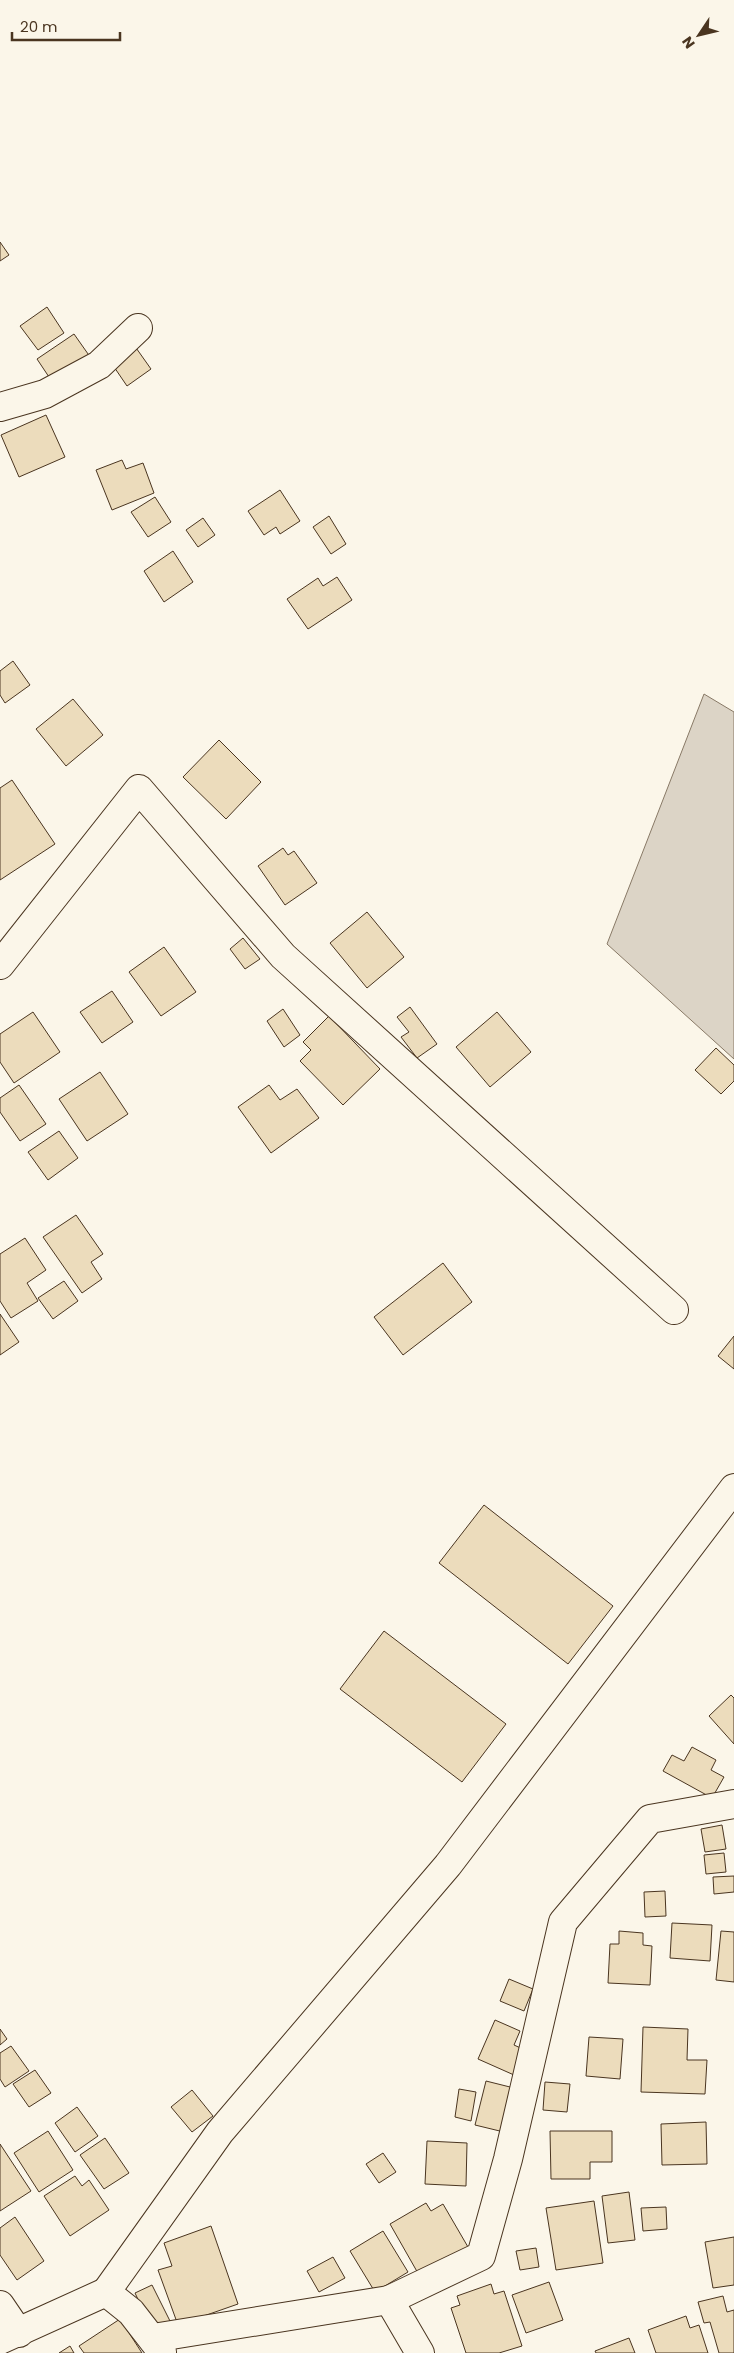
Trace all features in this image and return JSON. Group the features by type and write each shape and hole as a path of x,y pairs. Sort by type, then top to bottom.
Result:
{"street":[{"path":"0,408 45,394 99,364 138,328"},
{"path":"0,965 139,789 283,956 674,1310"},
{"path":"0,2305 9,2336 106,2292 220,2132 448,1865 734,1488"},
{"path":"106,2292 131,2312 158,2345 389,2300 481,2256 512,2141 563,1922 650,1819 734,1804"},
{"path":"389,2300 420,2353"}],"shaded area":[{"path":"704,694 734,712 734,1059 607,944"}],"building":[{"path":"0,242 9,255 0,261"},
{"path":"47,307 64,333 38,350 20,326"},
{"path":"74,334 93,361 55,386 37,359"},
{"path":"134,345 151,369 127,386 110,361"},
{"path":"46,415 65,457 19,477 1,435"},
{"path":"122,460 126,469 143,463 154,493 112,510 96,470"},
{"path":"280,490 300,521 280,534 276,527 264,535 248,511"},
{"path":"155,497 171,522 148,537 131,512"},
{"path":"329,516 346,544 331,554 313,527"},
{"path":"203,518 215,535 198,547 186,530"},
{"path":"173,551 193,582 164,602 144,571"},
{"path":"337,577 352,600 308,629 287,599 318,578 323,586"},
{"path":"13,661 30,685 5,703 0,695 0,671"},
{"path":"73,699 103,735 66,766 36,729"},
{"path":"219,740 261,782 226,819 183,777"},
{"path":"12,780 55,844 0,880 0,788"},
{"path":"283,848 288,855 294,851 317,883 285,905 258,866"},
{"path":"367,912 404,957 367,988 330,943"},
{"path":"243,938 260,959 245,969 230,949"},
{"path":"164,947 196,992 161,1016 129,972"},
{"path":"112,991 133,1022 102,1043 80,1012"},
{"path":"410,1007 437,1044 417,1058 401,1037 409,1032 397,1017"},
{"path":"283,1009 300,1035 284,1047 267,1021"},
{"path":"33,1012 60,1052 14,1083 0,1062 0,1034"},
{"path":"497,1012 531,1052 490,1087 456,1047"},
{"path":"329,1016 380,1069 343,1105 300,1061 311,1050 303,1042"},
{"path":"716,1048 734,1065 734,1081 721,1094 695,1070"},
{"path":"100,1072 128,1114 87,1141 59,1099"},
{"path":"19,1085 46,1124 20,1141 0,1112 0,1098"},
{"path":"269,1085 280,1100 297,1089 319,1118 271,1153 238,1107"},
{"path":"59,1131 78,1158 48,1180 28,1152"},
{"path":"76,1215 103,1254 91,1262 102,1279 82,1293 43,1237"},
{"path":"25,1238 46,1270 27,1283 38,1301 11,1318 0,1301 0,1254"},
{"path":"443,1263 472,1302 403,1355 374,1317"},
{"path":"64,1281 78,1301 53,1319 38,1298"},
{"path":"0,1314 19,1342 0,1355"},
{"path":"734,1336 734,1369 718,1356"},
{"path":"484,1505 613,1606 568,1664 439,1563"},
{"path":"384,1631 506,1724 462,1782 340,1689"},
{"path":"731,1695 734,1698 734,1744 709,1716"},
{"path":"692,1747 716,1760 711,1770 724,1777 712,1798 663,1771 672,1755 684,1761"},
{"path":"722,1825 726,1849 705,1852 701,1829"},
{"path":"724,1853 726,1872 706,1874 704,1855"},
{"path":"734,1876 734,1892 714,1894 713,1877"},
{"path":"665,1891 666,1916 645,1917 644,1892"},
{"path":"672,1923 712,1925 710,1961 670,1958"},
{"path":"619,1931 643,1933 643,1945 652,1946 650,1985 608,1983 610,1944 619,1944"},
{"path":"721,1931 734,1932 734,1982 716,1980"},
{"path":"509,1979 533,1989 524,2011 500,2001"},
{"path":"495,2020 520,2031 514,2045 525,2050 514,2075 478,2059"},
{"path":"643,2027 688,2029 687,2060 707,2060 705,2094 641,2092"},
{"path":"0,2029 7,2039 0,2045"},
{"path":"589,2037 623,2039 620,2079 586,2076"},
{"path":"11,2046 29,2071 5,2087 0,2079 0,2053"},
{"path":"35,2070 51,2093 29,2107 13,2084"},
{"path":"486,2081 518,2089 508,2133 475,2125"},
{"path":"545,2082 570,2084 567,2112 543,2110"},
{"path":"459,2089 476,2092 471,2121 455,2117"},
{"path":"192,2090 213,2116 192,2132 171,2107"},
{"path":"77,2107 98,2136 75,2152 55,2123"},
{"path":"706,2122 707,2164 662,2165 661,2124"},
{"path":"48,2131 73,2170 39,2192 14,2153"},
{"path":"550,2131 612,2131 612,2162 590,2162 590,2179 551,2179"},
{"path":"105,2138 129,2173 104,2189 80,2155"},
{"path":"427,2141 467,2143 466,2186 425,2184"},
{"path":"0,2144 31,2191 0,2211"},
{"path":"383,2153 396,2172 379,2183 366,2164"},
{"path":"75,2176 82,2186 89,2180 109,2210 70,2236 44,2196"},
{"path":"629,2192 635,2240 608,2243 602,2196"},
{"path":"594,2201 603,2263 556,2270 546,2208"},
{"path":"426,2203 431,2211 443,2204 468,2247 419,2275 390,2224"},
{"path":"666,2207 667,2229 643,2231 641,2208"},
{"path":"15,2217 44,2261 17,2280 0,2255 0,2228"},
{"path":"211,2226 238,2304 178,2325 158,2270 172,2266 164,2243"},
{"path":"383,2231 408,2272 375,2292 350,2251"},
{"path":"734,2237 734,2285 713,2288 705,2242"},
{"path":"536,2248 539,2267 520,2270 516,2251"},
{"path":"333,2257 345,2278 319,2292 307,2271"},
{"path":"549,2282 563,2320 526,2333 512,2295"},
{"path":"491,2284 494,2294 504,2291 522,2346 499,2353 466,2353 451,2308 460,2305 457,2296"},
{"path":"152,2285 170,2321 152,2329 135,2293"},
{"path":"723,2296 727,2312 734,2310 734,2353 719,2353 710,2322 704,2323 698,2302"},
{"path":"686,2316 690,2328 699,2325 708,2353 656,2353 648,2330"},
{"path":"120,2319 142,2353 84,2353 79,2346"},
{"path":"629,2338 635,2353 596,2353 595,2351"},
{"path":"70,2346 74,2353 59,2353"}]}
